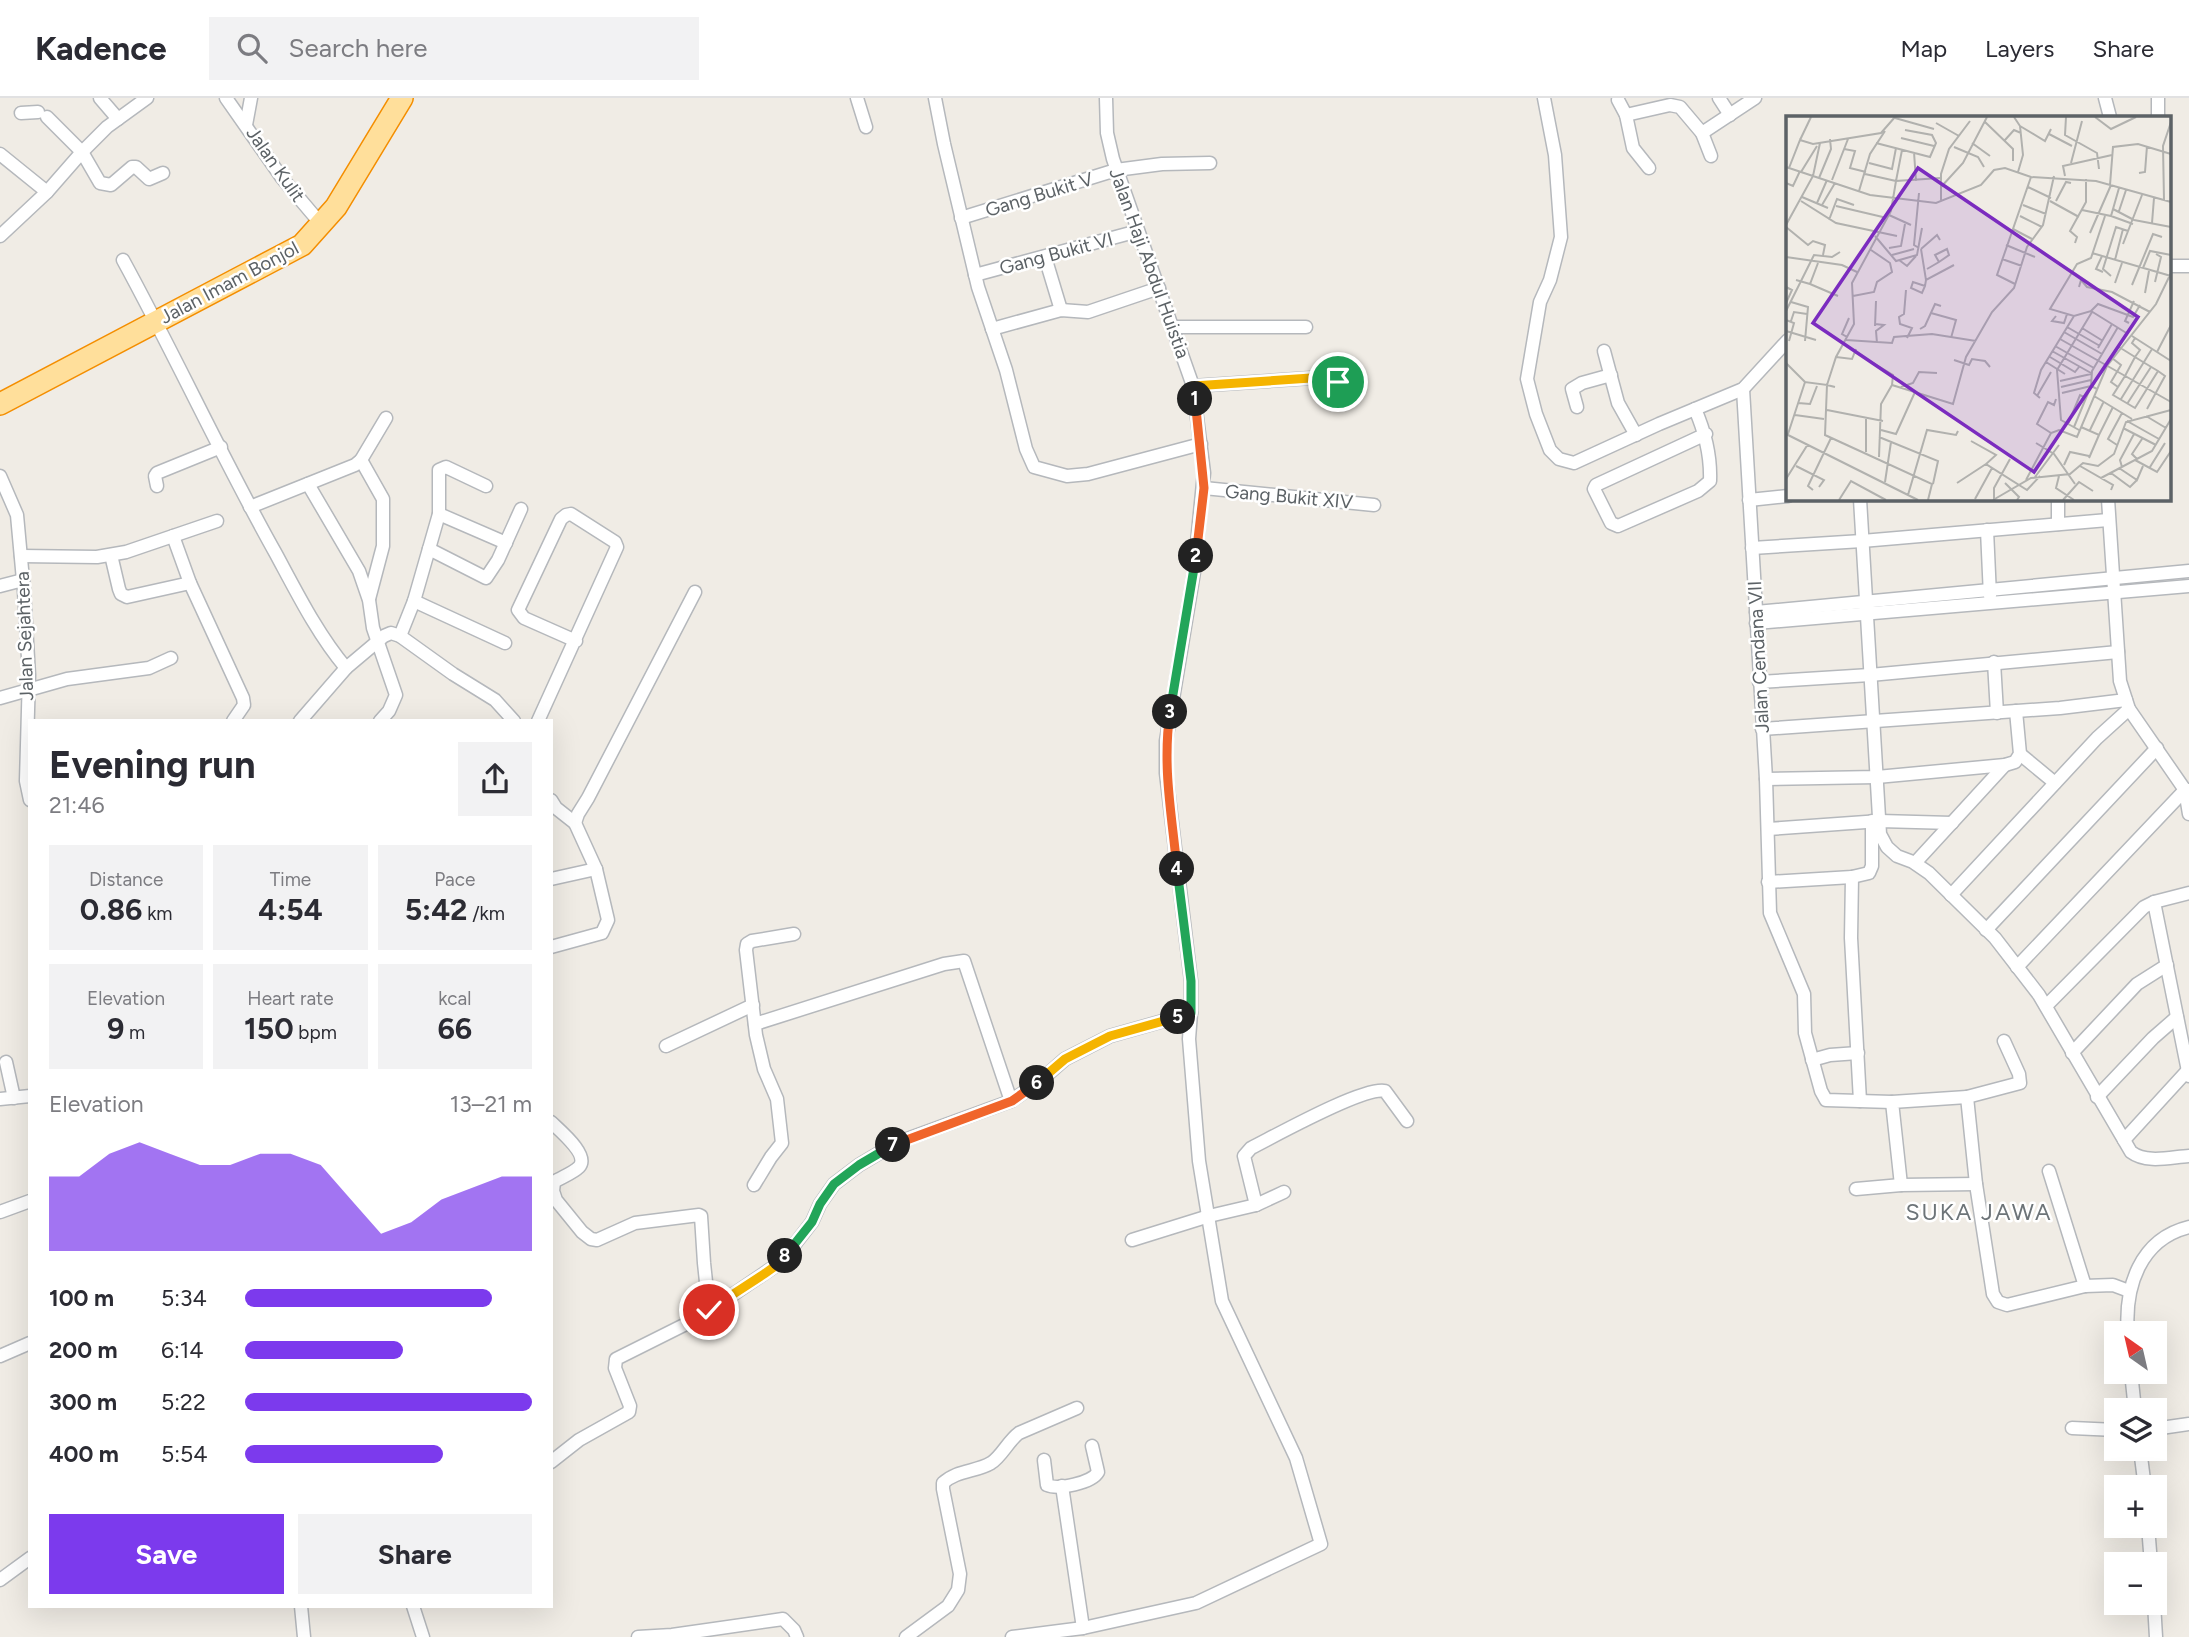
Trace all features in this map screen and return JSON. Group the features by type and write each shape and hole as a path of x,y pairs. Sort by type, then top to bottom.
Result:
{"highway":[{"name":"Jalan Imam Bonjol","path":"0,404 302,245 336,206 401,100"}],"street":[{"path":"100,98 118,119"},
{"path":"0,236 47,192 82,152 146,98"},
{"path":"226,98 246,125"},
{"name":"Jalan Kulit","path":"251,98 246,125 282,178 321,224"},
{"path":"858,98 866,127"},
{"path":"935,98 975,275 1006,370 1026,449 1034,467 1067,476 1088,474 1201,444"},
{"name":"Jalan Haji Abdul Huistia","path":"1083,1628 1196,1603 1321,1544 1296,1458 1222,1301 1199,1161 1189,1039 1191,981 1166,773 1166,741 1195,572 1204,488 1201,444 1193,386 1116,170 1107,133 1106,98"},
{"path":"1544,98 1555,155 1561,237 1550,280 1540,302 1527,379 1536,414 1550,450 1559,459 1574,463 1743,389 1786,342"},
{"path":"1719,98 1730,115"},
{"path":"1702,133 1755,98"},
{"path":"2105,98 2109,116"},
{"path":"2158,98 2158,116"},
{"path":"1618,100 1626,115 1633,148 1649,168"},
{"path":"1626,115 1670,105 1680,107 1702,133 1711,156"},
{"path":"21,113 42,114 82,152 100,183 111,184 132,167 136,167 149,179 163,173"},
{"path":"0,154 47,192"},
{"name":"Gang Bukit V","path":"961,218 1116,170 1162,164 1210,163"},
{"name":"Gang Bukit VI","path":"975,275 1138,231"},
{"path":"1045,257 1061,310"},
{"path":"123,260 157,320 250,507 329,646 346,668"},
{"path":"992,329 1061,310 1088,312 1159,288"},
{"path":"1173,327 1306,327"},
{"path":"1604,351 1618,402 1636,435"},
{"path":"1577,407 1572,389 1582,383 1611,375"},
{"path":"1193,386 1311,378 1338,382"},
{"name":"Jalan Cendana VII","path":"1743,389 1766,779 1770,913 1804,994 1805,1033 1821,1091 1826,1100 1860,1101"},
{"path":"1695,409 1706,434 1710,481 1698,491 1618,526 1611,523 1594,489 1597,484 1706,434"},
{"path":"250,507 361,460 386,418"},
{"path":"157,486 157,473 221,447"},
{"path":"361,460 383,499 383,546 369,600"},
{"path":"400,636 414,601 439,514 439,470 446,467 486,486"},
{"name":"Jalan Sejahtera","path":"0,476 16,515 21,556 29,675 28,790"},
{"path":"308,484 359,571 369,600 377,641 396,695 382,719"},
{"name":"Gang Bukit XIV","path":"1204,488 1374,505"},
{"path":"1749,500 1786,496"},
{"path":"1768,882 1852,877 1869,873 1872,866 1877,777 1860,500"},
{"path":"2058,500 2058,524"},
{"path":"2108,500 2120,681 2127,704 2187,790 2189,814"},
{"path":"429,549 486,578 498,560 521,509"},
{"path":"439,514 506,543"},
{"path":"539,719 576,641 617,547 615,542 571,514 561,519 518,610 524,618 576,641"},
{"path":"1752,548 2108,520"},
{"path":"21,556 63,555 76,558 111,555 217,521"},
{"path":"1987,530 1990,603"},
{"path":"173,536 190,583 243,698 244,705 234,719"},
{"path":"111,555 119,589 121,594 127,597 190,583"},
{"path":"1866,608 1990,590 2189,571"},
{"path":"0,586 23,580"},
{"path":"1756,617 1866,608 1990,603 2189,586"},
{"path":"575,823 695,592"},
{"path":"414,601 505,643"},
{"path":"302,719 346,668 377,641 391,634 400,636 495,700 512,719"},
{"path":"1759,682 1870,675 2118,652"},
{"path":"0,698 67,679 149,668 171,657"},
{"path":"1994,662 1997,713"},
{"path":"393,704 396,719"},
{"path":"1762,729 2127,704"},
{"path":"1951,895 2127,704"},
{"path":"1766,779 1877,777 2005,765 2015,762 2020,754 2016,711"},
{"path":"1986,930 2157,748"},
{"path":"2020,754 2055,783"},
{"path":"1915,863 2005,765"},
{"path":"2017,967 2187,790"},
{"path":"553,803 575,823 596,869 608,920 602,933 553,946"},
{"path":"1876,821 1887,847 1897,856 1915,863 1929,873 1986,930 2017,967 2046,1006 2131,1152 2139,1158 2189,1156"},
{"path":"1768,829 1876,821 1952,823"},
{"path":"553,879 596,869"},
{"path":"1852,877 1851,938 1860,1101 1892,1102 1967,1097 2020,1083 2019,1074 2004,1041"},
{"path":"2046,1006 2144,908 2154,902 2189,893"},
{"path":"2124,1140 2188,1073 2154,902"},
{"path":"754,1185 782,1143 777,1099 764,1069 755,1024 747,944 794,934"},
{"path":"755,1024 944,964 964,961 1012,1101"},
{"path":"2072,1053 2137,984 2167,965"},
{"path":"666,1046 753,1005"},
{"path":"553,1460 579,1440 629,1412 630,1406 615,1368 616,1359 700,1317 781,1262 812,1222 834,1184 859,1165 896,1143 1012,1101 1065,1059 1110,1036 1191,1013"},
{"path":"2097,1097 2153,1038 2177,1017"},
{"path":"1812,1060 1830,1055 1858,1053"},
{"path":"6,1062 14,1098"},
{"path":"1255,1205 1244,1156 1251,1148 1344,1102 1378,1089 1391,1097 1407,1121"},
{"path":"0,1099 28,1096"},
{"path":"1967,1097 1976,1184 1993,1294 1997,1302 2007,1305 2085,1286 2113,1285 2129,1291"},
{"path":"1892,1102 1901,1185"},
{"path":"553,1124 580,1152 582,1161 578,1167 554,1182 553,1191 556,1200 591,1239 597,1240 635,1223 701,1216 709,1310"},
{"path":"2049,1171 2085,1286"},
{"path":"1856,1189 1901,1185 1976,1184"},
{"path":"1132,1240 1255,1205 1284,1192"},
{"path":"0,1212 28,1202"},
{"path":"2128,1321 2129,1291 2146,1254 2152,1245 2170,1233 2189,1227"},
{"path":"0,1356 28,1344"},
{"path":"906,1637 948,1606 958,1590 960,1574 943,1483 953,1475 994,1461 1008,1442 1019,1433 1077,1408"},
{"path":"2167,1427 2189,1424"},
{"path":"2072,1428 2104,1429"},
{"path":"1044,1460 1046,1485 1051,1488 1092,1479 1097,1474 1092,1446"},
{"path":"1014,1637 1083,1628 1062,1486"},
{"path":"0,1580 28,1559"},
{"path":"301,1608 304,1637"},
{"path":"414,1608 423,1637"},
{"path":"2155,1615 2157,1637"},
{"path":"638,1637 672,1635 783,1619 797,1637"}],"district":[{"name":"SUKA JAWA","path":"1979,1212"}],"route":[{"path":"709,1310 781,1262 812,1222 834,1184 859,1165 896,1143 1012,1101 1065,1059 1110,1036 1191,1013 1191,981 1166,773 1166,741 1195,572 1204,488 1193,386 1311,378 1338,382"}]}
